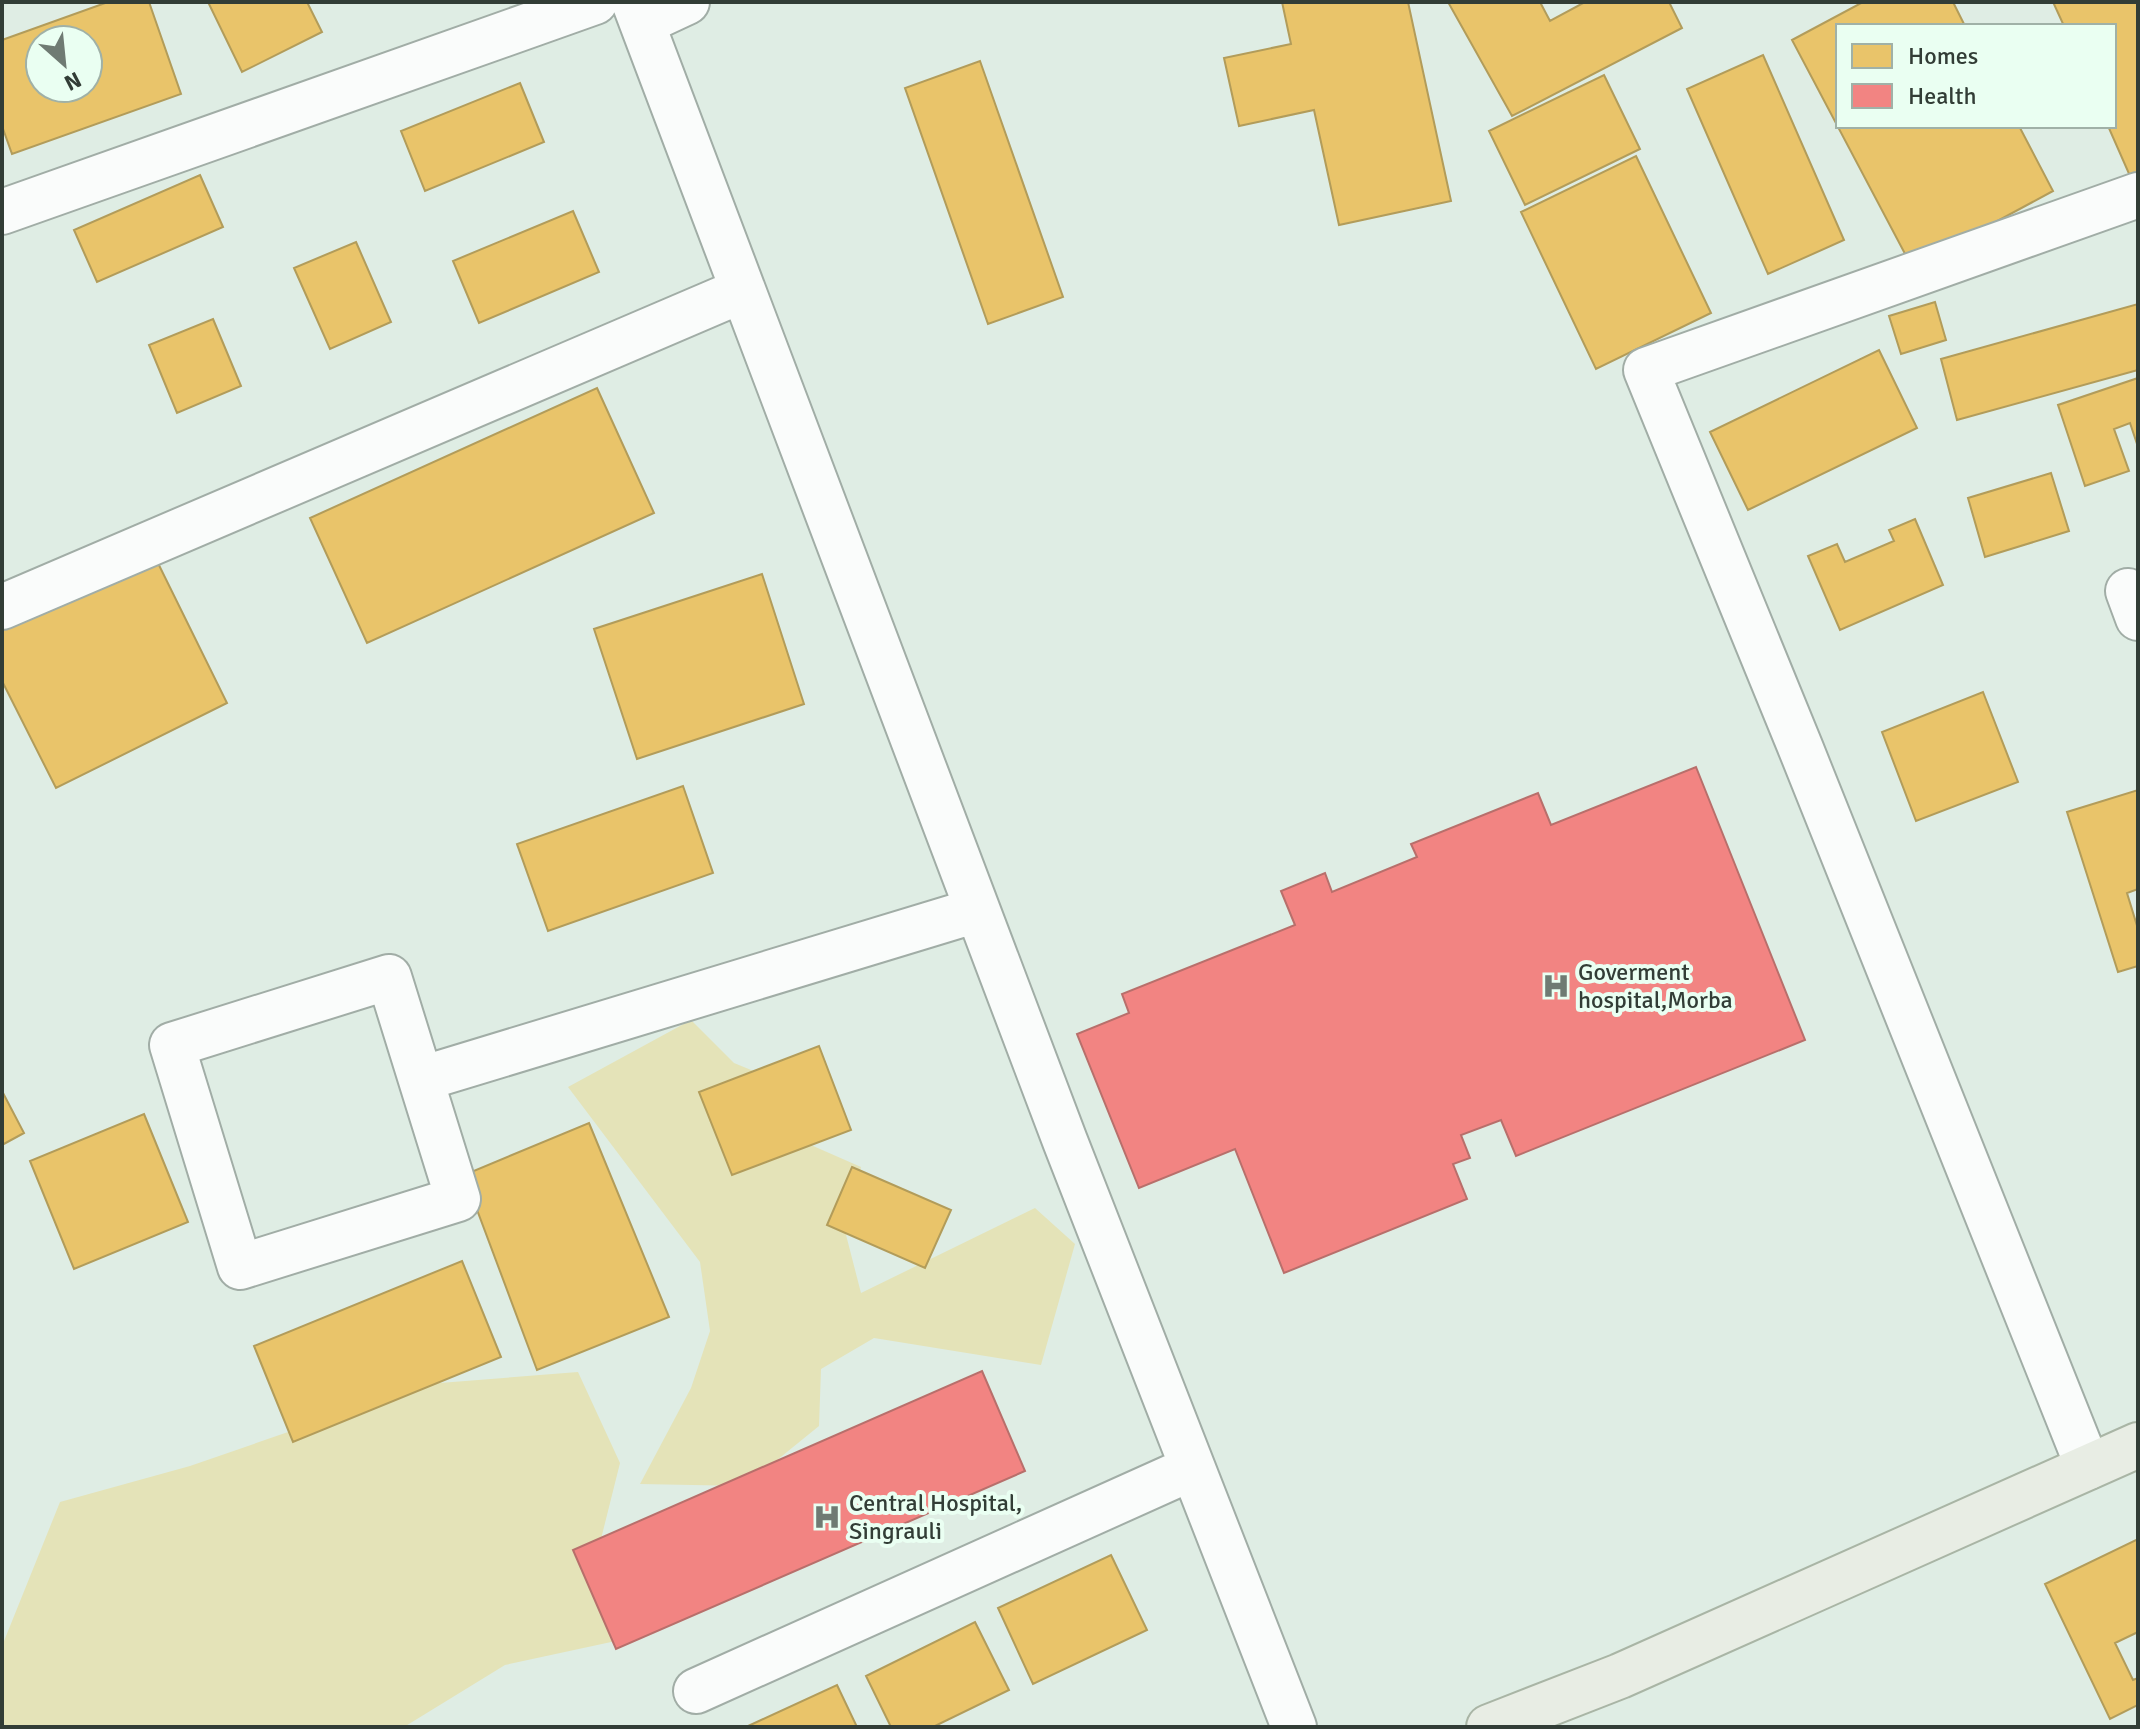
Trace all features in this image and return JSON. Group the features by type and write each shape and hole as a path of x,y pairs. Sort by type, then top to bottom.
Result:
{"main road":[{"path":"1489,1727 1620,1676 2138,1445"}],"street":[{"path":"2,212 595,2"},
{"path":"687,2 638,12 977,910 1294,1727"},
{"path":"2088,1467 1646,370 2138,195"},
{"path":"2,607 743,290"},
{"path":"421,1079 977,910"},
{"path":"389,977 421,1079 458,1199 240,1267 172,1045 389,977"},
{"path":"696,1691 1192,1468"}],"green space":[{"path":"691,1020 734,1063 823,1099 779,1131 861,1167 844,1227 861,1293 1035,1208 1075,1244 1041,1365 874,1338 821,1369 819,1426 745,1486 640,1484 691,1388 710,1331 700,1262 568,1087"},
{"path":"578,1372 620,1463 600,1543 639,1636 505,1665 404,1727 6,1727 2,1721 2,1646 60,1502 190,1466 427,1384"}],"building: Homes":[{"path":"108,2 149,2 181,94 12,154 2,126 2,40 24,32 24,104 104,104 104,24 47,24"},
{"path":"208,2 307,2 322,32 242,72"},
{"path":"1282,2 1408,2 1451,201 1339,225 1314,110 1239,126 1224,58 1291,44"},
{"path":"1448,2 1540,2 1550,21 1585,2 1669,2 1682,28 1512,116"},
{"path":"1863,2 1953,2 1964,24 1836,24 1836,123 1792,40"},
{"path":"2053,2 2138,2 2138,173 2130,176 2109,128 2116,128 2116,24 2063,24"},
{"path":"1763,55 1844,240 1768,274 1687,89"},
{"path":"980,61 1063,297 988,324 905,88"},
{"path":"1604,75 1640,149 1525,205 1489,131"},
{"path":"520,83 544,142 425,191 401,131"},
{"path":"1839,128 2020,128 2053,191 1912,267"},
{"path":"1636,156 1711,313 1596,369 1521,212"},
{"path":"200,175 223,227 97,282 74,230"},
{"path":"573,211 599,272 479,323 453,261"},
{"path":"356,242 391,322 330,349 294,268"},
{"path":"1935,302 1946,340 1901,354 1889,316"},
{"path":"2138,304 2138,370 1957,420 1941,359"},
{"path":"213,319 241,386 177,413 149,345"},
{"path":"1879,350 1917,428 1748,510 1710,432"},
{"path":"2138,378 2138,447 2130,423 2114,429 2129,471 2085,486 2058,405"},
{"path":"597,388 654,513 367,643 310,518"},
{"path":"2051,473 2069,531 1985,557 1968,498"},
{"path":"1915,519 1943,585 1840,630 1808,556 1837,544 1845,562 1894,541 1889,530"},
{"path":"152,551 227,703 56,788 2,681 2,626"},
{"path":"762,574 804,704 637,759 594,629"},
{"path":"1983,692 2018,782 1916,821 1882,732"},
{"path":"683,786 713,873 548,931 517,844"},
{"path":"2138,790 2138,889 2127,893 2138,929 2138,966 2118,972 2067,812"},
{"path":"819,1046 851,1130 732,1175 699,1092"},
{"path":"2,1091 24,1133 2,1145"},
{"path":"144,1114 188,1222 74,1269 30,1161"},
{"path":"589,1123 669,1317 537,1370 464,1175"},
{"path":"852,1167 951,1210 925,1268 827,1225"},
{"path":"462,1261 501,1357 293,1442 254,1346"},
{"path":"2138,1539 2138,1632 2115,1643 2133,1680 2138,1678 2138,1705 2110,1719 2045,1584"},
{"path":"1111,1555 1147,1630 1033,1684 998,1608"},
{"path":"975,1622 1009,1690 933,1727 891,1727 866,1676"},
{"path":"837,1685 857,1727 746,1727"}],"building: Health":[{"path":"1696,767 1805,1040 1516,1156 1501,1120 1461,1135 1470,1158 1453,1164 1467,1199 1284,1273 1235,1149 1139,1188 1077,1034 1129,1013 1122,994 1295,925 1281,891 1325,873 1332,892 1417,857 1411,844 1538,793 1551,825"},
{"path":"982,1371 1025,1471 616,1649 573,1550"}],"place":[{"name":"Goverment hospital,Morba","path":"1556,986"},
{"name":"Central Hospital, Singrauli","path":"827,1517"}]}
